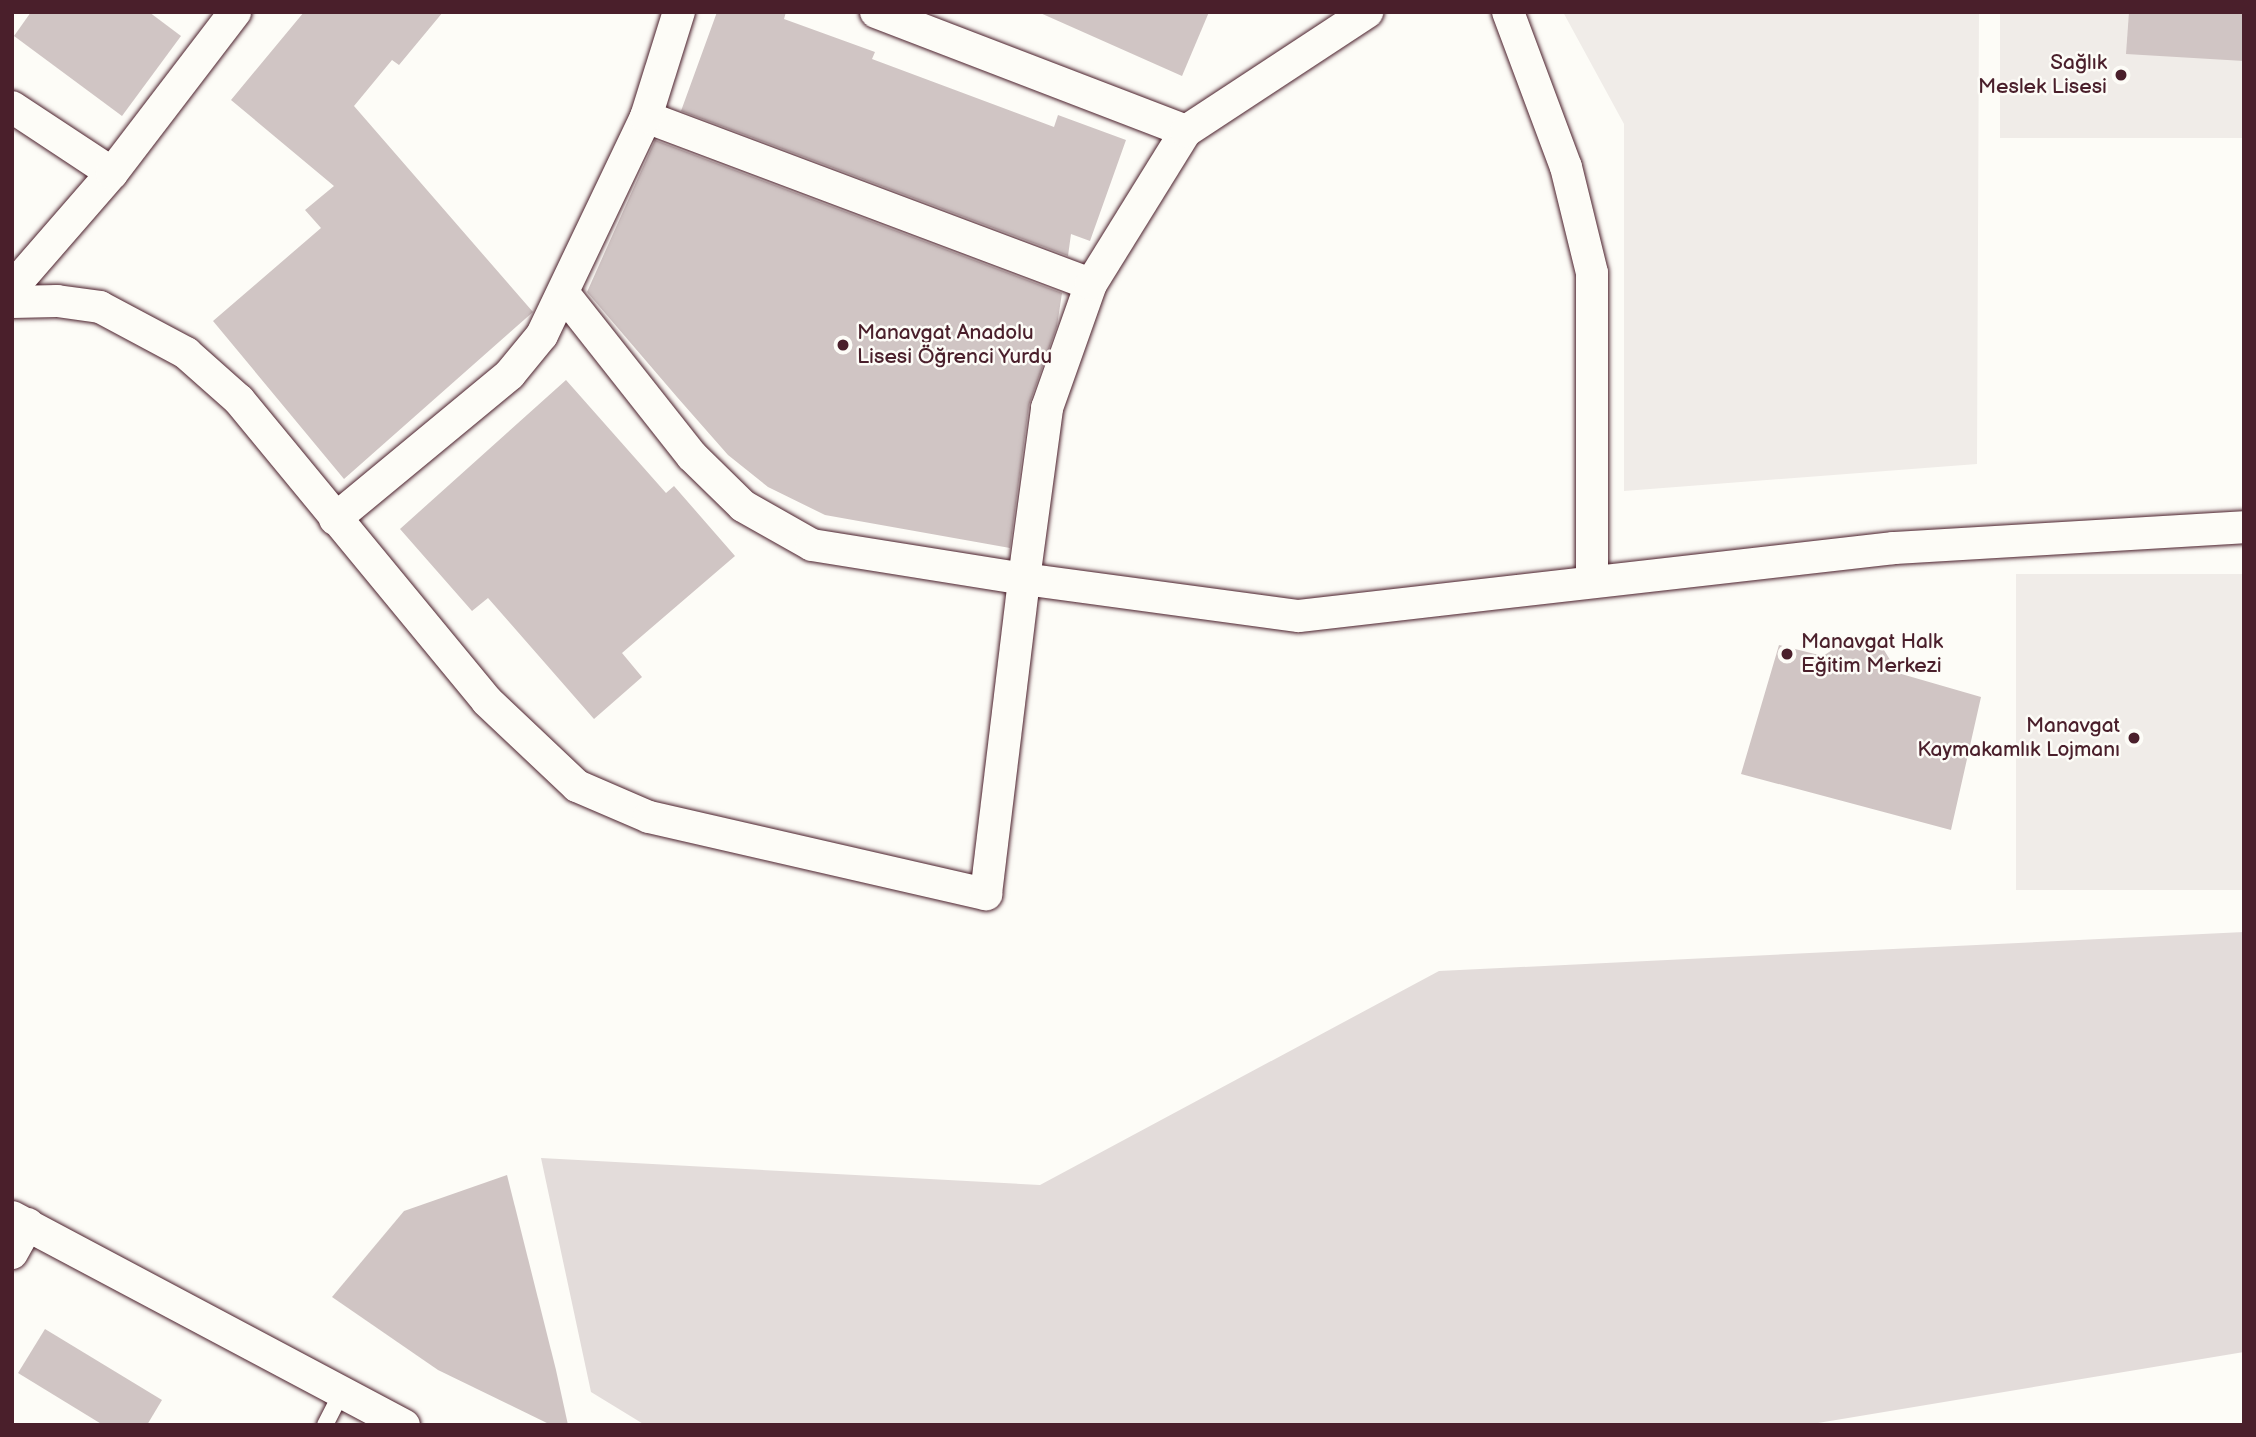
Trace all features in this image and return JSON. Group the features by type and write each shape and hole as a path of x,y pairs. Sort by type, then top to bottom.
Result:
{"street":[{"path":"12,288 112,173 235,12"},
{"path":"335,519 510,374 542,335 564,294 646,117 679,12"},
{"path":"876,12 1186,131"},
{"path":"12,302 57,300 100,307 186,354 239,400 487,701 577,786 649,817 986,894 1047,408 1091,284 1186,131 1367,12"},
{"path":"1508,12 1566,167 1592,273 1592,582"},
{"path":"12,107 112,173"},
{"path":"646,117 1091,284"},
{"path":"564,294 692,456 743,506 812,545 1024,579 1299,616 1894,548 2244,527"},
{"path":"12,1253 20,1221 404,1425"}],"lane":[{"path":"325,1425 342,1392"}],"shaded area":[{"path":"1563,12 1979,12 1977,464 1624,491 1624,124"},
{"name":"Sağlık Meslek Lisesi","path":"2000,12 2244,12 2244,138 2000,138"},
{"name":"Manavgat Kaymakamlık Lojmanı","path":"2016,574 2244,574 2244,890 2016,890"},
{"path":"2244,932 2244,1352 1806,1425 645,1425 591,1392 541,1158 1040,1185 1439,971"}],"building":[{"path":"31,12 149,12 181,36 122,116 14,36"},
{"path":"304,12 443,12 399,65 392,60 354,106 533,312 344,479 213,321 321,228 305,210 334,186 231,100"},
{"path":"717,12 786,12 784,19 875,52 872,59 1054,127 1058,115 1126,140 1090,241 1071,234 1068,256 681,111"},
{"path":"1038,12 1209,12 1182,76"},
{"path":"2129,12 2244,12 2244,61 2126,54"},
{"name":"Manavgat Anadolu Lisesi Öğrenci Yurdu","path":"655,140 1062,293 1057,326 1029,405 1010,548 825,515 768,487 728,455 677,397 587,292"},
{"path":"566,380 666,493 674,486 735,556 622,653 642,677 594,719 488,598 472,611 400,529"},
{"path":"1846,641 1872,643 1884,650 1898,673 1981,697 1951,830 1741,774 1779,645 1823,656"},
{"path":"507,1175 568,1425 551,1425 438,1370 332,1297 404,1211"},
{"path":"45,1329 162,1400 147,1425 103,1425 18,1373"}],"place":[{"name":"Sağlık Meslek Lisesi","path":"2121,75"},
{"name":"Manavgat Anadolu Lisesi Öğrenci Yurdu","path":"843,345"},
{"name":"Manavgat Halk Eğitim Merkezi","path":"1787,654"},
{"name":"Manavgat Kaymakamlık Lojmanı","path":"2134,738"}]}
